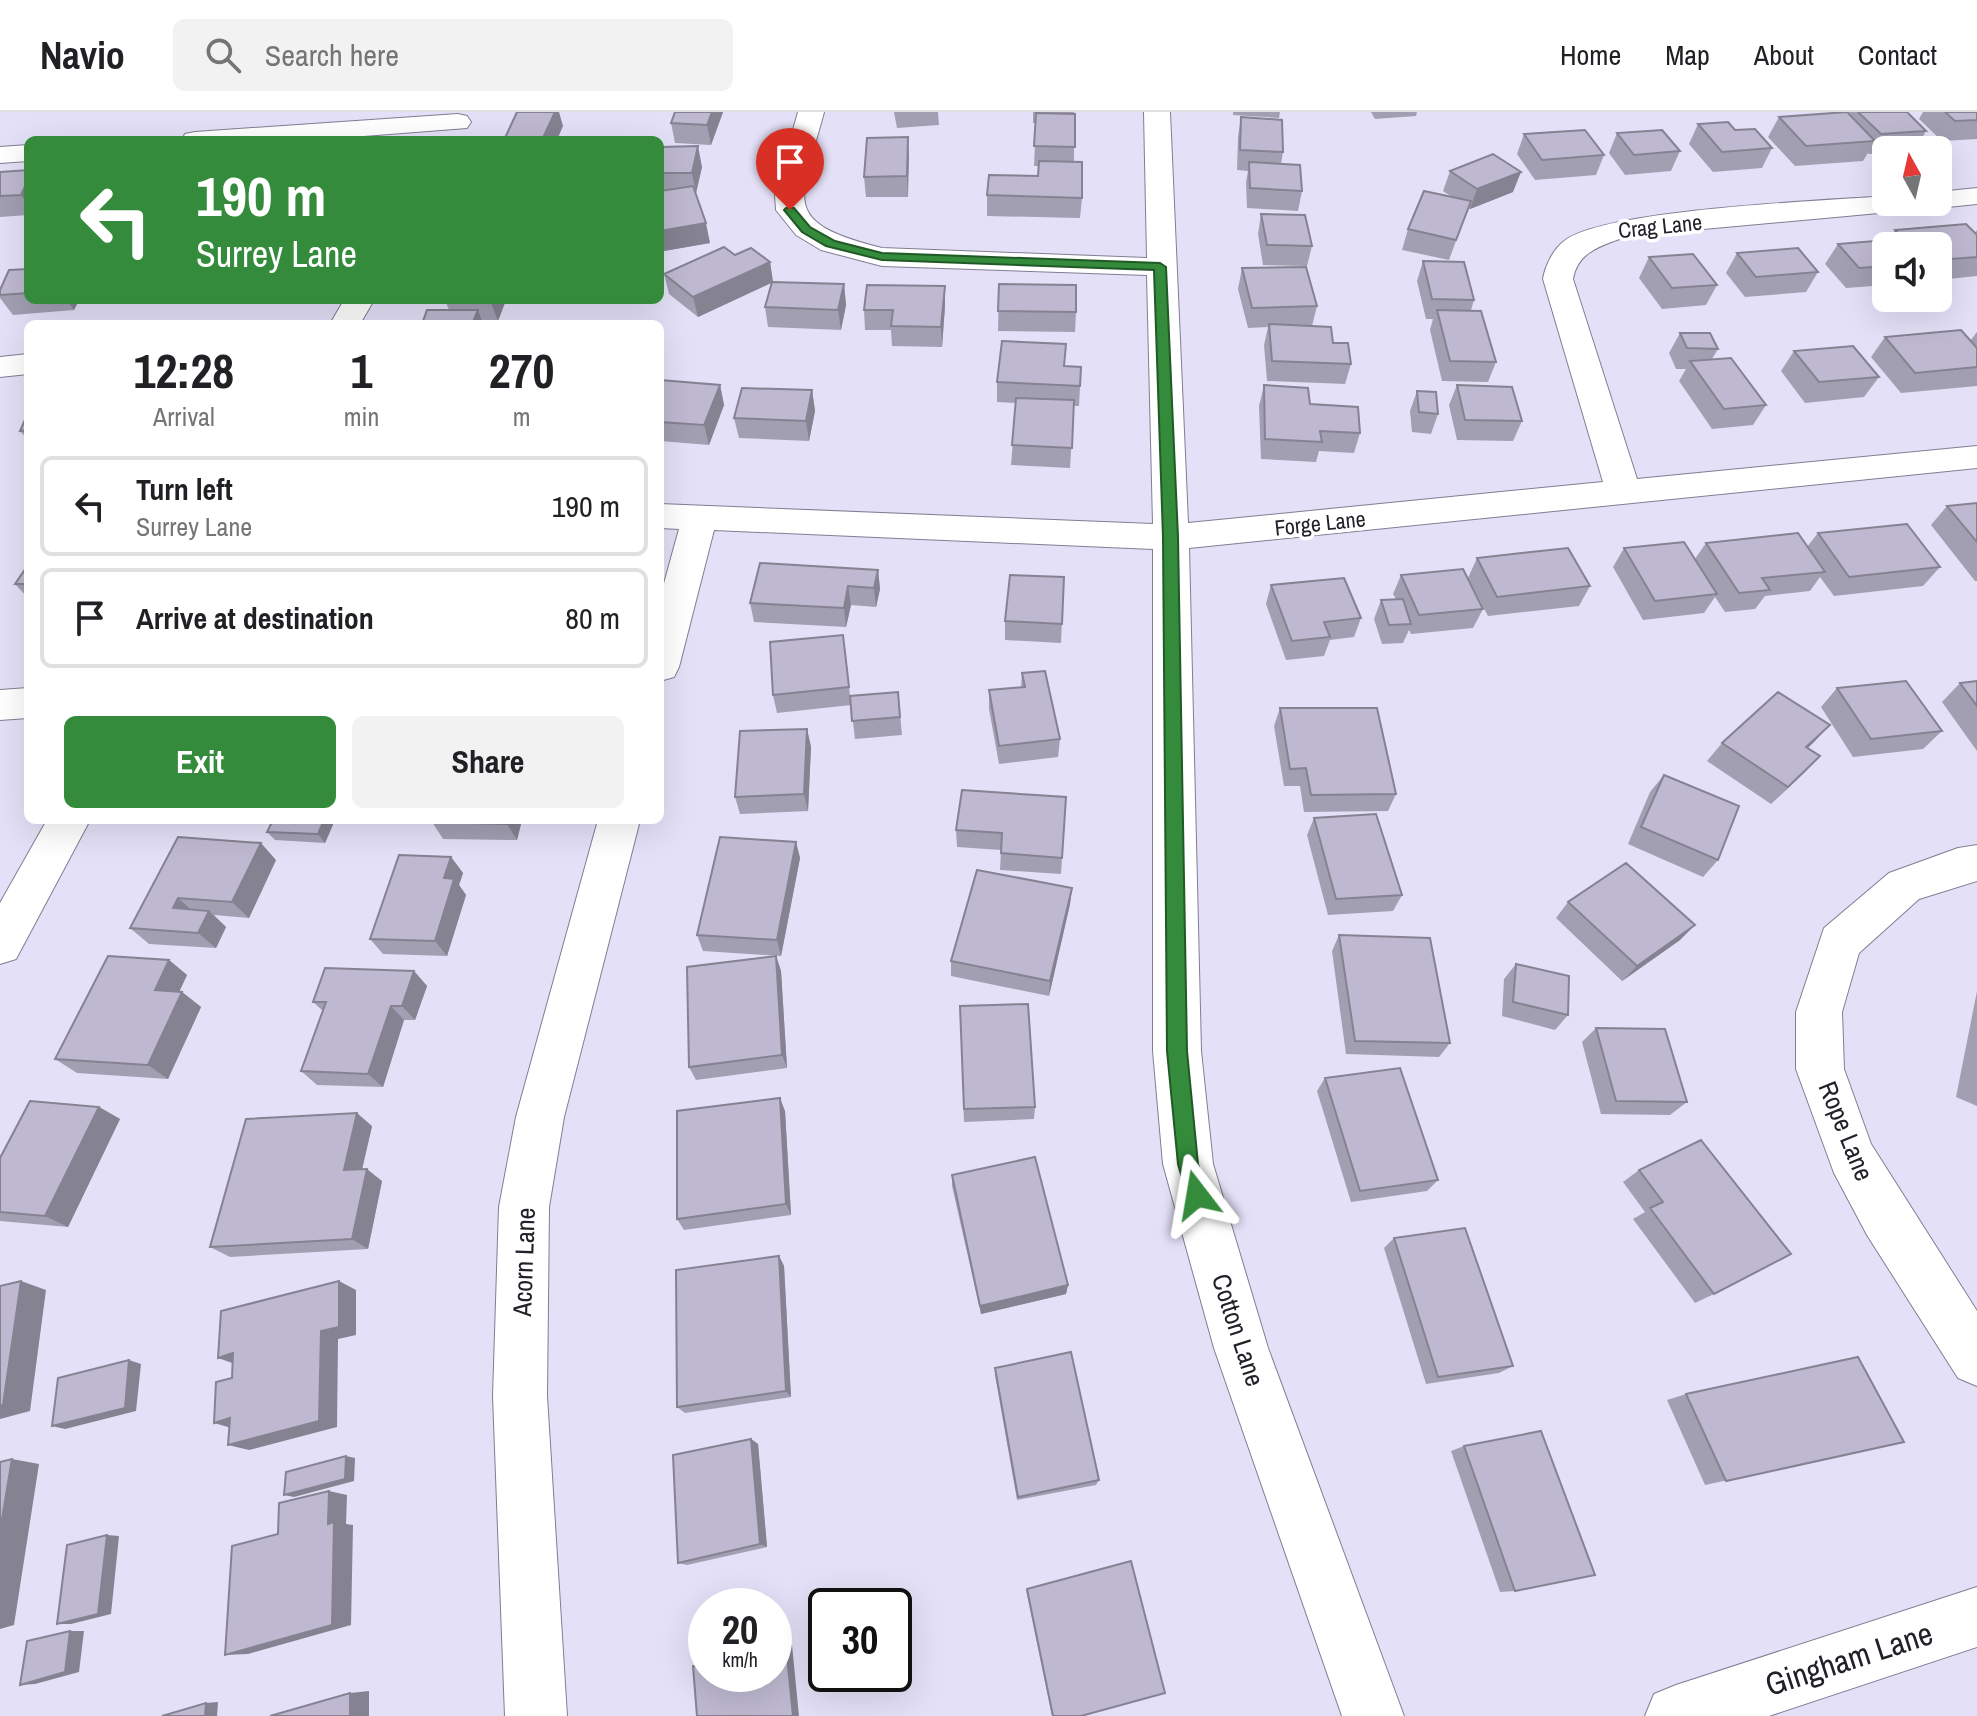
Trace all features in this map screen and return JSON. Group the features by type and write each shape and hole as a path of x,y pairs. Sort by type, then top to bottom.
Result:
{"street":[{"path":"811,112 789,194 790,210 806,229 831,244 882,257 1160,267"},
{"name":"Cotton Lane","path":"1157,112 1171,537 1177,1051 1188,1164 1241,1348 1373,1716"},
{"path":"265,136 456,125"},
{"path":"0,155 24,153"},
{"path":"1952,199 1977,196"},
{"name":"Crag Lane","path":"1624,493 1558,279 1560,267 1574,247 1622,228 1872,206"},
{"path":"0,367 24,364"},
{"name":"Forge Lane","path":"664,516 1171,537 1977,457"},
{"path":"664,652 700,518"},
{"path":"0,705 24,703"},
{"path":"0,945 67,824"},
{"name":"Acorn Lane","path":"536,1716 520,1396 524,1207 540,1117 618,824"},
{"name":"Rope Lane","path":"1977,863 1958,866 1904,886 1840,942 1819,1012 1820,1069 1851,1156 1885,1217 1977,1359"},
{"name":"Gingham Lane","path":"1676,1716 1977,1617"}],"building":[{"path":"517,112 555,112 544,136 506,136"},
{"path":"675,112 712,112 707,125 671,123"},
{"path":"1847,112 1872,141 1806,146 1779,117"},
{"path":"1858,112 1907,112 1926,131 1881,134"},
{"path":"1945,112 1977,112 1977,120 1955,121"},
{"path":"1036,113 1075,114 1075,147 1034,146"},
{"path":"1241,117 1282,120 1283,152 1240,150"},
{"path":"1728,122 1735,130 1755,129 1772,148 1722,152 1698,124"},
{"path":"1585,130 1604,155 1542,160 1524,134"},
{"path":"1662,130 1680,151 1634,155 1617,133"},
{"path":"908,137 907,176 864,177 867,138"},
{"path":"698,146 692,173 664,173 664,147"},
{"path":"1493,154 1521,172 1477,189 1450,171"},
{"path":"1039,161 1082,162 1082,198 987,195 989,175 1038,176"},
{"path":"1249,162 1300,165 1302,191 1250,188"},
{"path":"24,170 21,195 0,196 0,172"},
{"path":"693,186 706,223 664,230 664,190"},
{"path":"1424,191 1471,201 1456,240 1408,229"},
{"path":"1261,214 1305,215 1312,246 1267,245"},
{"path":"1966,224 1977,235 1977,257 1952,259 1952,232 1895,230"},
{"path":"1872,241 1872,267 1859,268 1838,244"},
{"path":"724,247 735,255 751,248 770,262 693,297 664,274"},
{"path":"1798,248 1818,272 1756,277 1737,253"},
{"path":"1693,254 1717,285 1672,288 1649,257"},
{"path":"1423,261 1464,262 1474,300 1432,299"},
{"path":"1306,267 1317,306 1252,308 1242,268"},
{"path":"24,269 24,293 0,295 9,270"},
{"path":"772,282 844,284 838,310 765,307"},
{"path":"999,284 1076,285 1076,312 998,311"},
{"path":"867,285 945,286 941,327 891,326 893,310 864,310"},
{"path":"427,310 478,310 474,320 423,320"},
{"path":"1437,310 1481,311 1496,362 1450,361"},
{"path":"1269,324 1331,327 1333,343 1348,343 1351,364 1272,361"},
{"path":"1961,330 1977,348 1977,367 1915,373 1885,337"},
{"path":"1680,333 1710,333 1718,349 1687,348"},
{"path":"1002,341 1066,344 1064,366 1081,367 1080,386 997,382"},
{"path":"1853,346 1879,377 1819,382 1794,351"},
{"path":"1731,358 1766,405 1724,409 1690,361"},
{"path":"664,380 720,385 704,425 664,422"},
{"path":"1264,385 1308,388 1310,404 1358,407 1360,433 1320,431 1322,442 1265,439"},
{"path":"1457,385 1512,387 1522,421 1465,420"},
{"path":"742,388 812,390 806,421 734,418"},
{"path":"1417,391 1436,392 1438,414 1419,412"},
{"path":"1016,398 1074,400 1072,448 1012,445"},
{"path":"1977,503 1977,542 1947,506"},
{"path":"1907,524 1940,567 1849,577 1818,533"},
{"path":"1798,533 1825,572 1762,578 1770,590 1739,593 1706,543"},
{"path":"1684,542 1717,594 1655,601 1624,548"},
{"path":"1568,548 1590,586 1497,597 1477,558"},
{"path":"760,563 878,570 874,588 848,586 844,608 750,603"},
{"path":"1463,569 1483,609 1419,615 1401,575"},
{"path":"24,571 24,584 15,584"},
{"path":"1010,575 1064,577 1062,624 1005,621"},
{"path":"1344,578 1361,618 1324,622 1330,637 1292,641 1271,585"},
{"path":"1403,599 1411,624 1389,625 1381,600"},
{"path":"843,635 849,687 773,695 770,642"},
{"path":"1045,671 1060,739 999,746 989,690 1025,687 1022,673"},
{"path":"1906,681 1942,731 1871,739 1837,688"},
{"path":"1977,681 1977,706 1960,683"},
{"path":"898,692 900,717 852,721 850,696"},
{"path":"1778,692 1830,725 1806,747 1820,756 1788,787 1722,743"},
{"path":"1280,708 1377,708 1396,794 1311,795 1306,768 1290,769"},
{"path":"807,729 804,794 735,797 740,731"},
{"path":"1664,775 1739,806 1718,860 1641,827"},
{"path":"962,790 1066,797 1062,858 1001,853 1002,833 956,830"},
{"path":"1376,814 1402,895 1336,899 1314,818"},
{"path":"271,824 322,824 318,834 267,832"},
{"path":"178,837 261,843 232,902 178,898 173,908 209,911 198,933 130,928"},
{"path":"720,837 796,842 777,940 697,935"},
{"path":"399,855 451,857 444,878 454,879 435,941 370,939"},
{"path":"1626,863 1695,925 1637,966 1568,902"},
{"path":"977,870 1072,888 1050,981 951,961"},
{"path":"1339,935 1430,938 1450,1043 1355,1041"},
{"path":"108,956 169,960 155,990 182,992 148,1065 55,1059"},
{"path":"776,956 782,1055 689,1067 687,967"},
{"path":"1516,964 1569,976 1568,1015 1513,1002"},
{"path":"325,968 414,971 402,1006 391,1006 368,1074 301,1071 326,1002 313,1002"},
{"path":"1028,1004 1035,1107 964,1109 960,1006"},
{"path":"1596,1028 1665,1029 1687,1102 1616,1101"},
{"path":"1400,1068 1438,1180 1360,1191 1325,1078"},
{"path":"780,1098 786,1204 677,1219 677,1111"},
{"path":"30,1101 99,1107 45,1216 0,1212 0,1158"},
{"path":"357,1113 344,1170 367,1169 352,1239 210,1247 246,1119"},
{"path":"1701,1140 1791,1254 1714,1294 1650,1208 1663,1202 1639,1170"},
{"path":"1035,1157 1068,1285 980,1306 952,1175"},
{"path":"1465,1228 1513,1366 1438,1377 1394,1238"},
{"path":"779,1256 786,1391 677,1407 676,1270"},
{"path":"21,1281 3,1405 0,1406 0,1286"},
{"path":"339,1281 339,1327 321,1331 319,1421 228,1445 230,1418 214,1423 216,1382 232,1378 233,1353 218,1358 221,1311"},
{"path":"1071,1352 1099,1480 1018,1497 995,1368"},
{"path":"1858,1357 1904,1442 1726,1481 1686,1394"},
{"path":"129,1360 125,1408 52,1426 58,1378"},
{"path":"1541,1431 1595,1575 1515,1591 1464,1446"},
{"path":"751,1439 760,1544 678,1563 673,1455"},
{"path":"346,1456 345,1479 284,1495 286,1472"},
{"path":"12,1459 0,1531 0,1462"},
{"path":"329,1491 328,1524 334,1522 332,1625 225,1655 232,1546 278,1534 279,1503"},
{"path":"107,1535 98,1614 57,1624 67,1545"},
{"path":"1131,1561 1165,1693 1081,1716 1053,1716 1027,1589"},
{"path":"70,1631 65,1672 20,1685 27,1641"},
{"path":"695,1692 791,1692 793,1716 697,1716"},
{"path":"350,1693 350,1716 270,1716"},
{"path":"206,1703 205,1716 162,1716"}],"route":[{"path":"790,210 806,229 831,244 882,257 1160,267 1171,537 1177,1051 1188,1164 1197,1195"}]}
